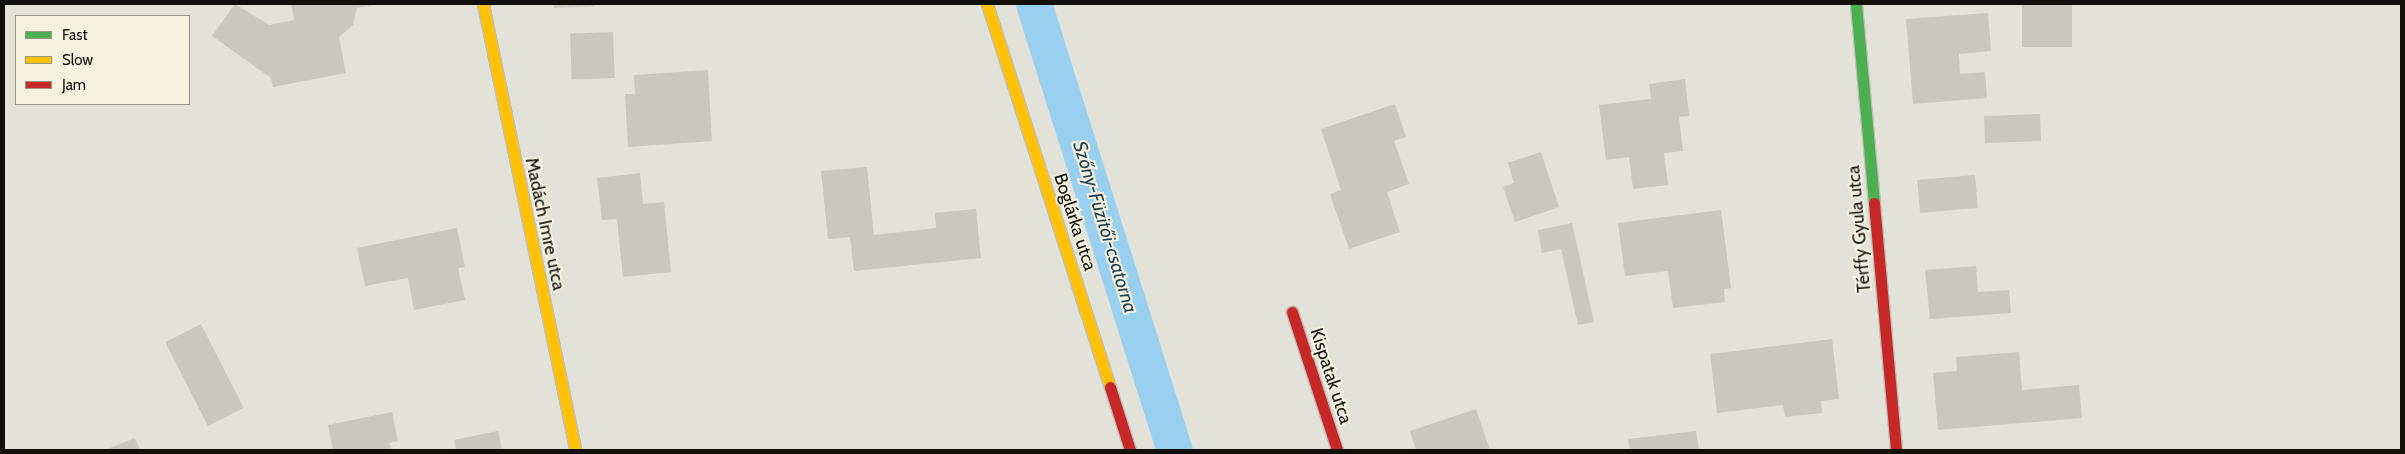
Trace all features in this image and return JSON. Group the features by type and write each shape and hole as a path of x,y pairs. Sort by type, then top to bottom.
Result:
{"street":[{"name":"Madách Imre utca","path":"483,4 575,450"},
{"name":"Boglárka utca","path":"986,4 1130,450"},
{"name":"Térffy Gyula utca","path":"1856,4 1896,450"},
{"name":"Kispatak utca","path":"1292,312 1337,450"}],"building":[{"path":"235,4 269,25 294,20 291,4 373,5 357,8 353,25 339,37 346,73 273,87 271,78 212,36"},
{"path":"553,4 595,4 595,6 554,8"},
{"path":"2022,4 2072,4 2072,47 2022,47"},
{"path":"1988,13 1991,51 1959,54 1960,74 1985,72 1987,98 1913,104 1906,19"},
{"path":"613,32 615,78 572,79 570,34"},
{"path":"708,70 712,141 628,147 625,94 635,94 634,75"},
{"path":"1685,79 1689,116 1679,117 1683,151 1664,153 1668,185 1633,189 1629,157 1606,160 1599,105 1651,99 1649,84"},
{"path":"1395,104 1406,137 1394,141 1409,184 1387,192 1400,232 1349,249 1330,194 1341,190 1321,129"},
{"path":"2040,114 2041,141 1985,143 1984,116"},
{"path":"1541,152 1559,207 1515,222 1503,187 1514,183 1508,163"},
{"path":"867,167 874,235 936,228 935,213 976,209 981,258 854,271 850,237 828,239 821,171"},
{"path":"640,173 643,204 664,202 671,272 623,277 617,219 602,220 597,178"},
{"path":"1975,175 1978,208 1920,213 1917,180"},
{"path":"1721,210 1731,288 1724,289 1725,302 1673,308 1668,271 1625,276 1618,223"},
{"path":"1572,223 1594,322 1578,325 1561,249 1542,253 1538,230"},
{"path":"457,228 465,267 458,268 465,300 414,310 408,278 365,286 357,248"},
{"path":"1976,266 1978,292 2009,290 2011,313 1930,319 1925,270"},
{"path":"201,324 244,408 208,426 165,342"},
{"path":"1832,339 1839,399 1821,401 1822,413 1785,417 1783,405 1717,413 1710,354"},
{"path":"2019,352 2022,390 2079,385 2082,418 1938,430 1933,373 1957,371 1956,357"},
{"path":"1476,409 1490,450 1416,450 1410,431"},
{"path":"392,412 398,441 389,443 391,450 333,450 328,425"},
{"path":"498,431 502,450 456,450 454,440"},
{"path":"1696,431 1699,450 1630,450 1628,439"},
{"path":"135,438 140,450 105,450"}],"waterway":[{"name":"Szőny-Füzitői-csatorna","path":"1034,4 1175,450"}],"traffic: fast":[{"path":"1856,4 1874,203"}],"traffic: slow":[{"path":"483,4 575,450"},
{"path":"987,4 1110,387"}],"traffic: jam":[{"path":"1874,203 1896,450"},
{"path":"1292,312 1337,450"},
{"path":"1110,387 1130,450"}]}
